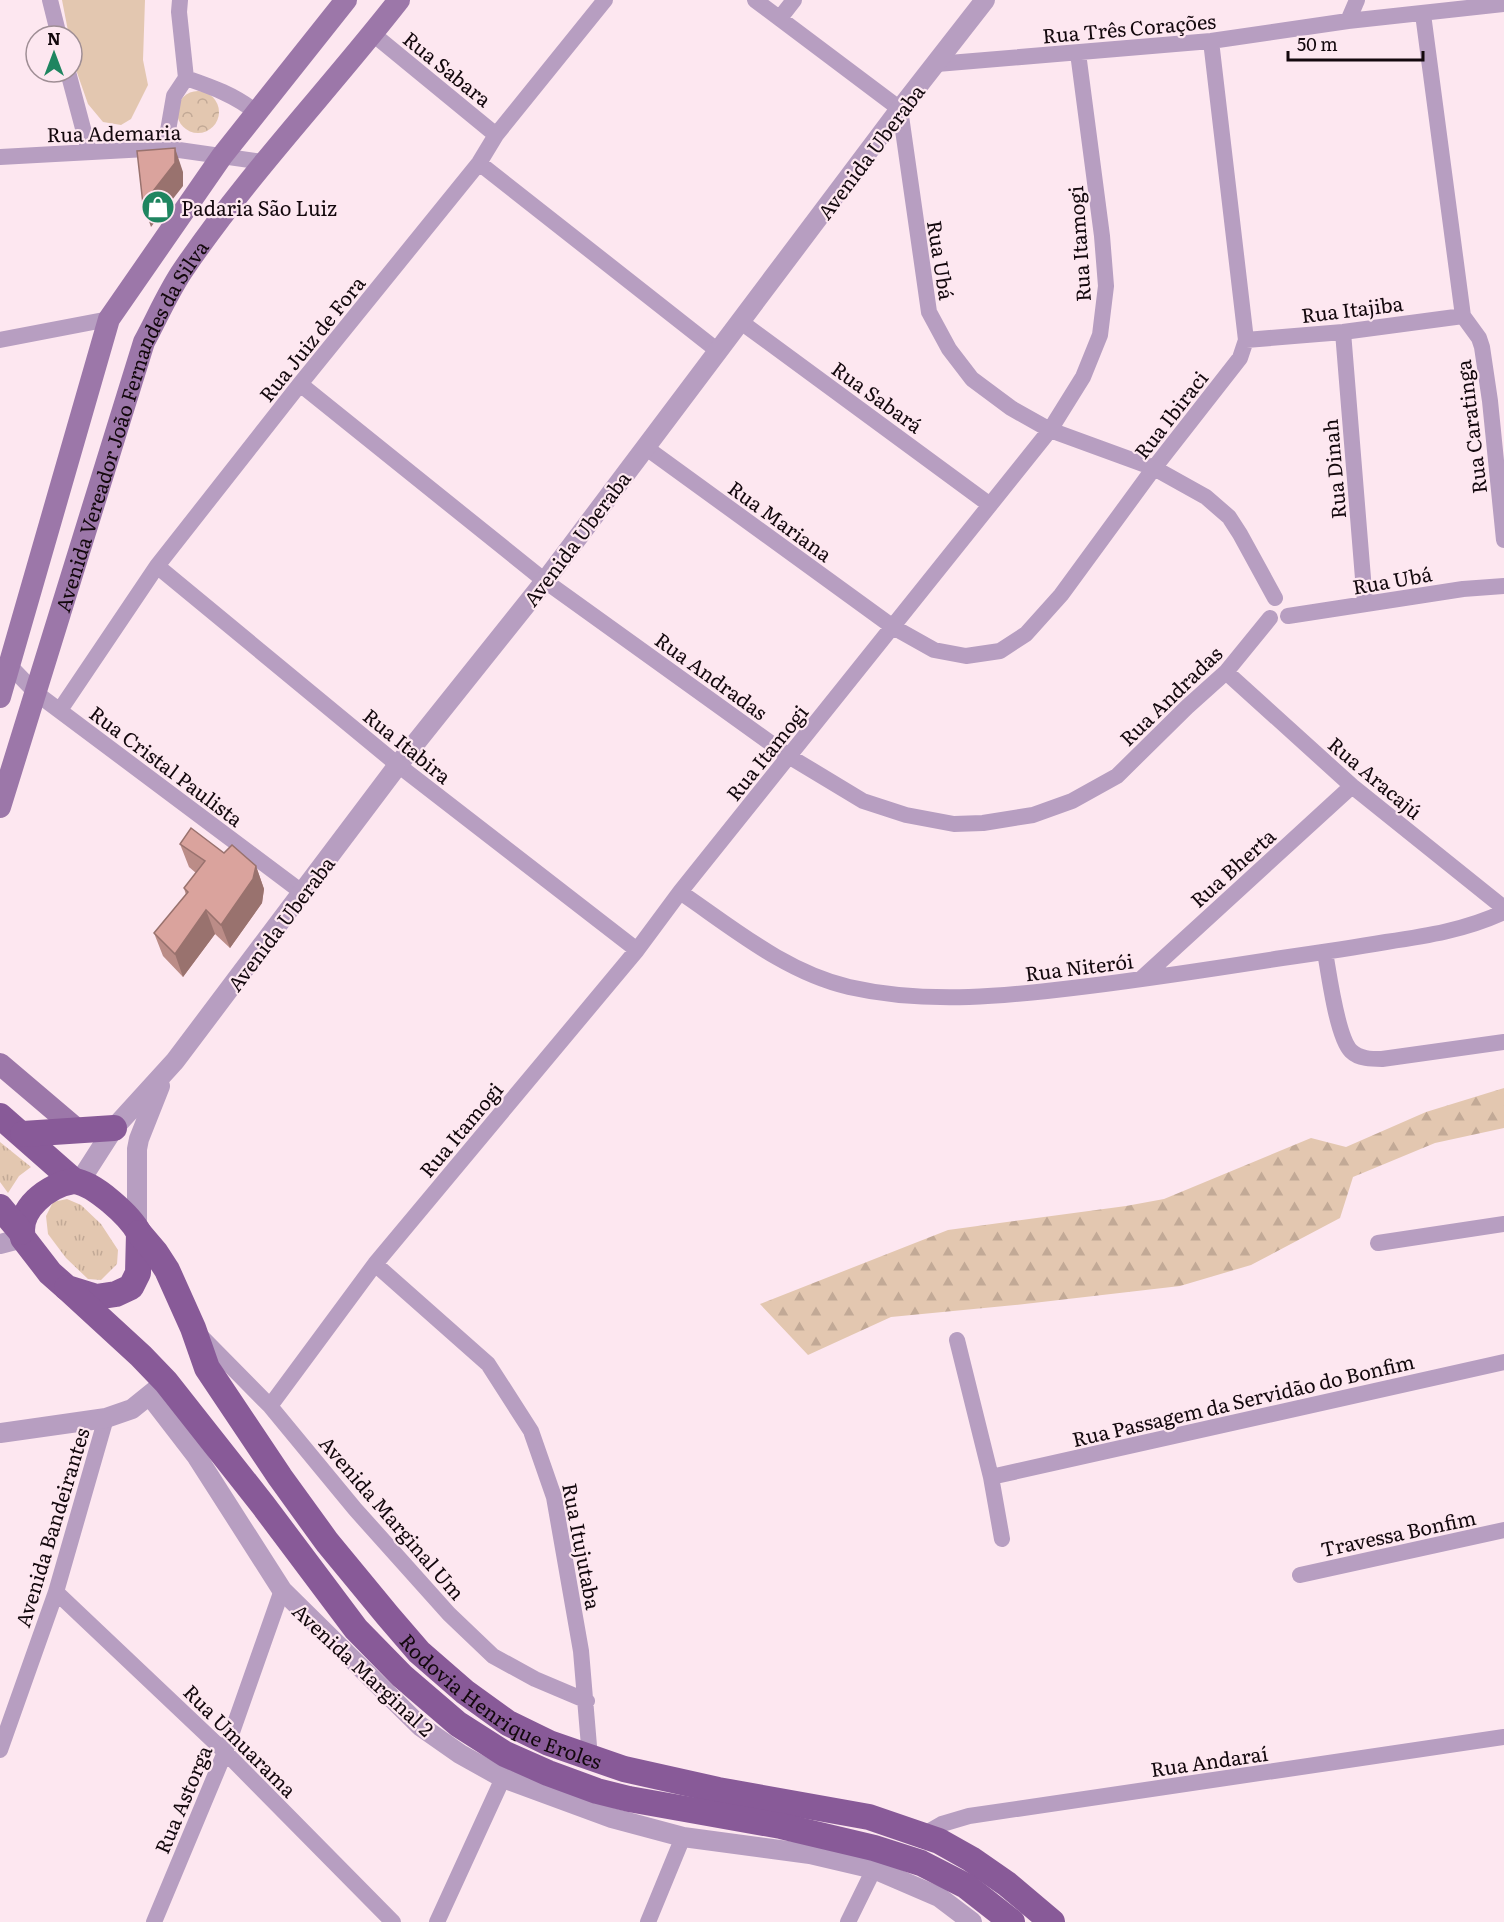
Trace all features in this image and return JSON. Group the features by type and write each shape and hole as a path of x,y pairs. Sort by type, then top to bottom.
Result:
{"main road":[{"name":"Avenida Vereador João Fernandes da Silva","path":"0,697 109,320 222,156 346,0"},
{"name":"Avenida Vereador João Fernandes da Silva","path":"0,807 144,342 181,271 263,162 373,34 399,0"},
{"path":"0,1064 80,1132"},
{"path":"0,1116 77,1181 96,1190 138,1231 138,1273 131,1287 117,1294 96,1296 67,1288 15,1238 0,1207"},
{"path":"23,1134 114,1128"},
{"path":"15,1238 29,1210 39,1198 54,1186 77,1181"},
{"name":"Rodovia Henrique Eroles","path":"138,1231 167,1270 193,1328 207,1368 279,1477 327,1542 419,1652 465,1692 508,1723 549,1743 624,1769 718,1790 869,1817 939,1841 971,1859 1006,1884 1052,1922"},
{"name":"Rodovia Henrique Eroles","path":"67,1288 141,1356 158,1389 264,1505 356,1629 402,1676 458,1724 495,1748 548,1773 608,1794 780,1826 874,1848 921,1863 966,1886 1012,1922"}],"street":[{"path":"50,0 56,24"},
{"path":"165,148 174,96 186,78 179,12 180,0"},
{"name":"Rua Juiz de Fora","path":"60,710 157,566 300,384 479,163 496,135 605,0"},
{"path":"755,0 900,109"},
{"path":"780,18 794,0"},
{"name":"Avenida Uberaba","path":"77,1181 114,1128 165,1074 398,765 545,581 900,109 985,0"},
{"path":"1348,21 1357,0"},
{"name":"Rua Três Corações","path":"937,64 1211,41 1348,21 1504,4"},
{"path":"1423,14 1462,316"},
{"name":"Rua Sabara","path":"373,34 496,135"},
{"path":"1211,41 1246,340"},
{"name":"Rua Itamogi","path":"270,1406 375,1264 637,950 680,892 1050,430 1083,377 1100,335 1106,286 1102,236 1078,53"},
{"path":"186,78 216,88 241,100 257,113"},
{"path":"71,84 89,151"},
{"name":"Rua Ubá","path":"900,109 929,312 949,349 972,379 1011,408 1050,430 1154,468 1206,497 1229,517 1275,598"},
{"name":"Rua Ademaria","path":"0,157 165,148 263,162"},
{"path":"479,163 718,351"},
{"name":"Rua Itajiba","path":"1246,340 1343,332 1462,316"},
{"name":"Rua Caratinga","path":"1462,316 1479,338 1482,347 1490,401 1504,540"},
{"path":"0,340 109,320"},
{"name":"Rua Sabará","path":"741,322 990,505"},
{"name":"Rua Dinah","path":"1343,332 1365,603"},
{"name":"Rua Ibiraci","path":"893,627 934,650 966,656 1000,651 1026,634 1061,595 1154,468 1240,358 1246,340"},
{"name":"Rua Andradas","path":"300,384 545,581 790,757 863,801 906,815 954,824 983,823 1033,815 1072,801 1117,776 1226,672 1270,618"},
{"name":"Rua Mariana","path":"645,447 893,627"},
{"name":"Rua Itabira","path":"157,566 398,765 637,950"},
{"name":"Rua Ubá","path":"1288,616 1462,589 1504,586"},
{"path":"1275,598 1282,598 1288,603 1290,609 1288,616 1281,621 1270,618 1267,607 1275,598"},
{"name":"Rua Cristal Paulista","path":"10,666 36,693 303,893"},
{"name":"Rua Aracajú","path":"1226,672 1352,786 1504,910"},
{"name":"Rua Bherta","path":"1141,979 1352,786"},
{"name":"Rua Niterói","path":"680,892 790,966 848,987 905,995 963,997 1022,994 1325,952 1447,932 1486,921 1504,910"},
{"path":"1325,952 1342,1036 1350,1050 1358,1055 1369,1059 1382,1059 1504,1042"},
{"name":"Avenida Uberaba","path":"138,1231 137,1149 165,1074"},
{"path":"1378,1243 1504,1224"},
{"name":"Rua Itujutaba","path":"375,1264 488,1364 531,1431 554,1497 581,1651 590,1758"},
{"name":"Avenida Marginal Um","path":"193,1328 270,1406 355,1509 449,1614 493,1656 587,1701"},
{"path":"957,1340 991,1477 1002,1539"},
{"name":"Rua Passagem da Servidão do Bonfim","path":"991,1477 1504,1362"},
{"path":"0,1433 106,1418 132,1409 158,1389"},
{"name":"Avenida Marginal 2","path":"158,1389 197,1457 282,1590 420,1726 460,1754 503,1778 612,1818 683,1837 810,1854 874,1869 939,1897 972,1922"},
{"name":"Avenida Bandeirantes","path":"0,1750 56,1592 106,1418"},
{"name":"Travessa Bonfim","path":"1300,1575 1504,1530"},
{"name":"Rua Astorga","path":"154,1922 225,1752 282,1590"},
{"name":"Rua Umuarama","path":"56,1592 225,1752 393,1922"},
{"name":"Rua Andaraí","path":"923,1835 942,1824 969,1816 1504,1737"},
{"path":"437,1922 503,1778"},
{"path":"648,1922 683,1837"},
{"path":"848,1922 874,1869"}],"green space":[{"path":"62,0 145,0 143,60 148,85 131,119 121,125 103,122 88,104 81,84 84,84 84,24 67,24"},
{"path":"198,91 213,97 219,112 213,127 198,133 183,127 177,112 183,97"},
{"path":"1504,1088 1504,1128 1435,1143 1353,1177 1340,1218 1251,1265 1180,1286 891,1317 808,1355 760,1304 948,1230 1164,1199 1311,1138 1346,1147 1426,1112"},
{"path":"0,1142 31,1167 19,1176 8,1193 0,1182"},
{"path":"67,1199 81,1205 101,1224 118,1250 117,1264 101,1280 88,1279 66,1258 48,1234 46,1216 53,1202"}],"building":[{"path":"175,148 175,163 143,204 137,151"},
{"path":"191,828 224,853 232,845 256,866 253,879 221,925 206,910 175,954 154,933 188,892 184,888 205,861 180,844"}],"place":[{"name":"Padaria São Luiz","path":"158,207"}]}
